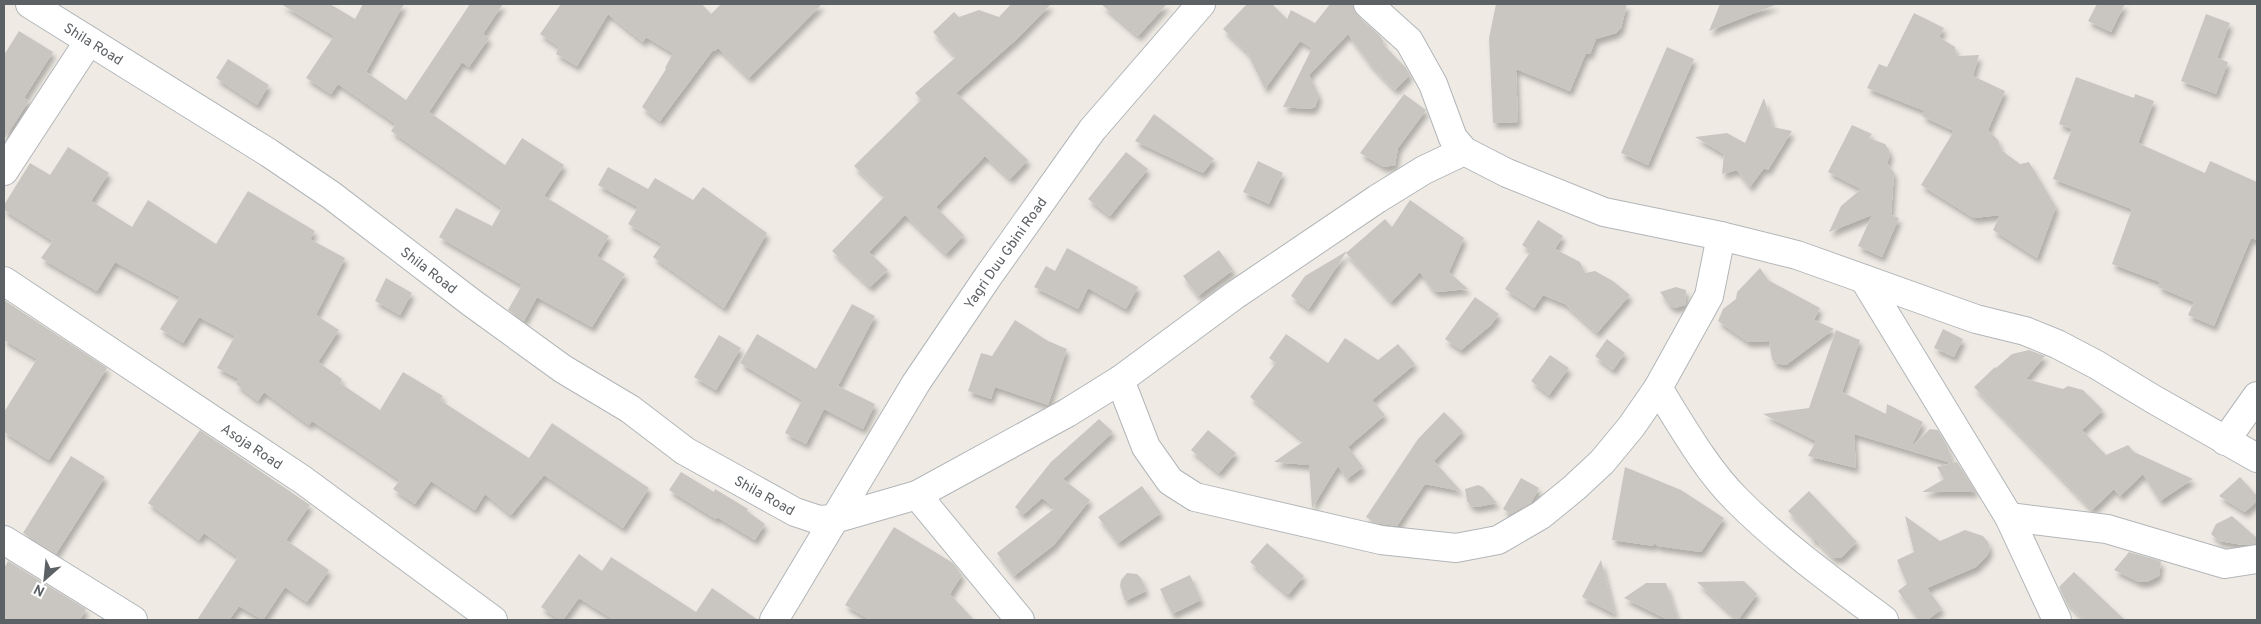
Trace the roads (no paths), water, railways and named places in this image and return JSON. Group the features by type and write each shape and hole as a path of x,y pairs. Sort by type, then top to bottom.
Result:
{"street":[{"name":"Shila Road","path":"30,4 269,153 331,195 563,369 630,409 685,451 795,512 819,520 834,519"},
{"name":"Yagri Duu Gbini Road","path":"774,620 795,582 916,383 1036,207 1092,130 1201,4"},
{"path":"1368,4 1409,41 1433,84 1453,138 1464,151 1507,173 1604,212 1721,236 1798,255 1976,319 2025,331 2057,344 2097,365 2257,458"},
{"path":"4,171 89,41"},
{"path":"834,519 917,495 1067,413 1120,380 1235,295 1377,199 1424,170 1464,151"},
{"path":"1120,380 1146,447 1170,481 1195,497 1381,540 1456,548 1498,540 1541,515 1602,462 1631,427 1658,388 1709,296 1721,236"},
{"path":"1864,280 2009,517 2057,620"},
{"name":"Asoja Road","path":"4,281 303,480 493,620"},
{"path":"1658,388 1696,447 1736,499 1788,547 1884,620"},
{"path":"2225,441 2257,396"},
{"path":"917,495 1020,620"},
{"path":"2009,517 2107,528 2225,564 2257,559"},
{"path":"4,540 133,620"}]}
